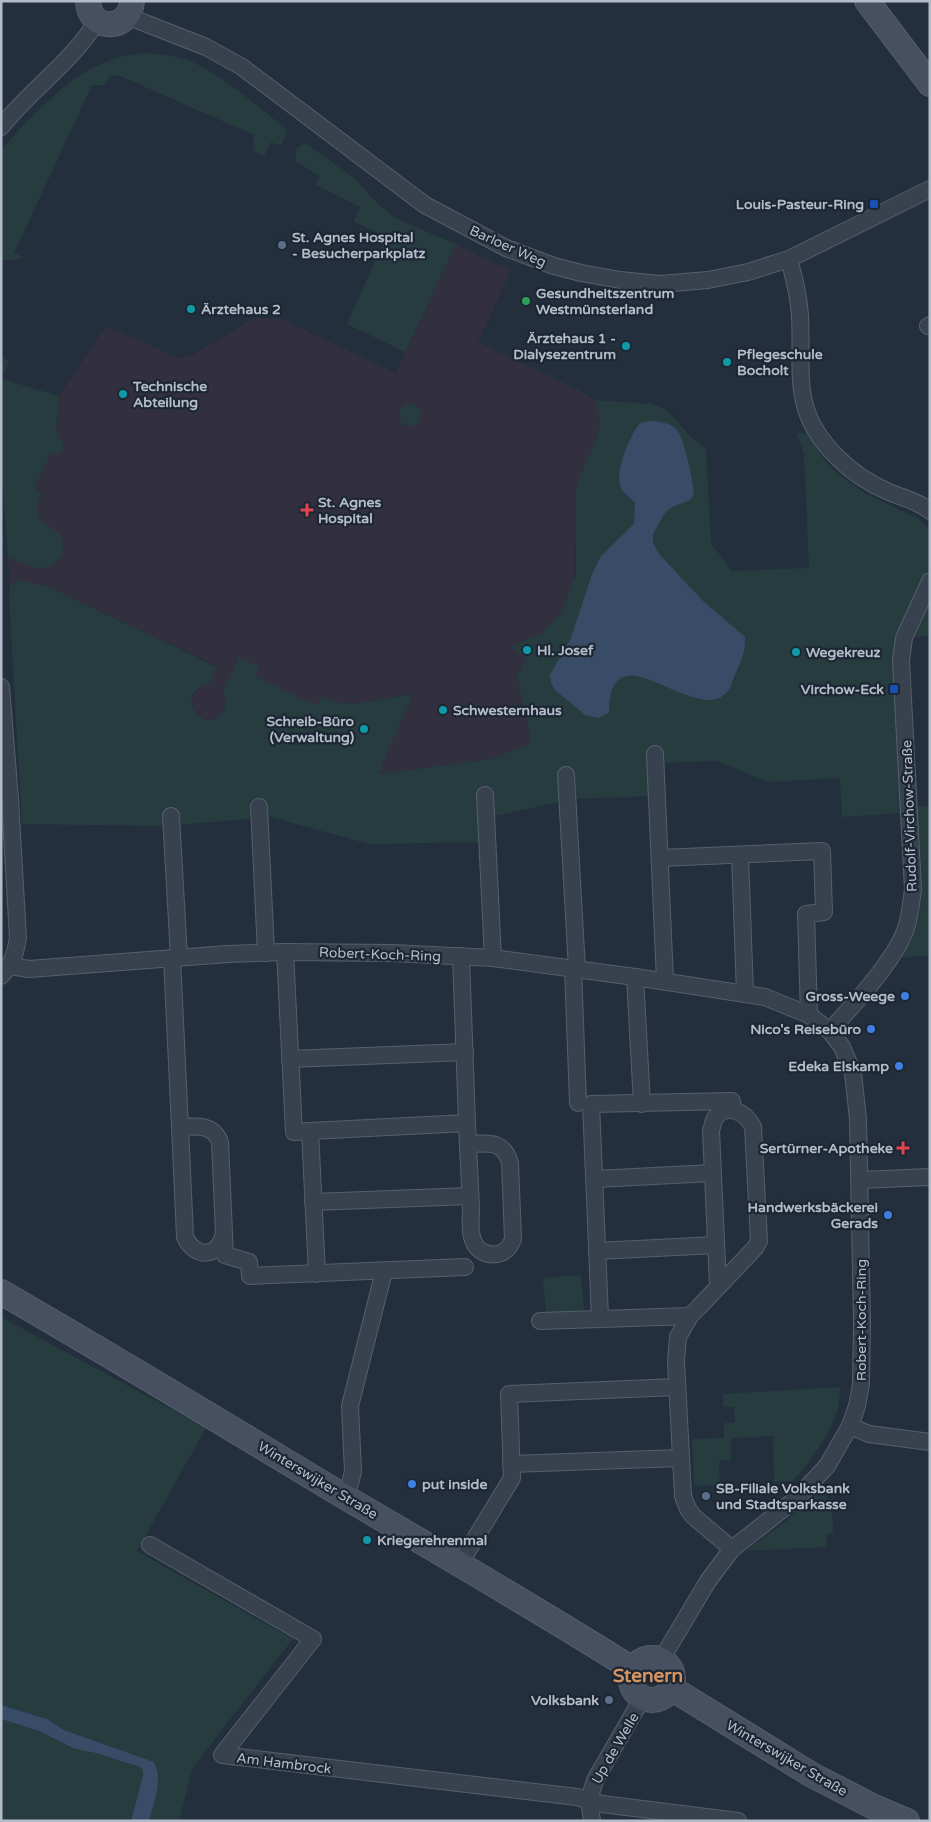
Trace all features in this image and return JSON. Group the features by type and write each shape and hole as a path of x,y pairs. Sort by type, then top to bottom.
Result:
{"main road":[{"path":"866,1 930,84"},
{"path":"92,11 103,24 116,24 130,8"},
{"name":"Winterswijker Straße","path":"1,1292 544,1613 634,1670"},
{"path":"647,1658 661,1660 668,1665 672,1672 671,1688 666,1695 659,1698 643,1697 635,1690 632,1684 634,1670 647,1658"},
{"name":"Winterswijker Straße","path":"671,1688 812,1775 874,1807 907,1821"}],"street":[{"name":"Barloer Weg","path":"130,8 242,67 425,205 490,240 530,258 588,274 620,280 660,284 708,280 748,272 790,259 930,189"},
{"path":"1,127 73,54 86,38 92,11"},
{"path":"790,259 800,314 800,382 804,408 810,422 838,458 861,477 915,502 930,512"},
{"name":"Rudolf-Virchow-Straße","path":"830,1031 888,960 904,933 911,912 912,880 901,660 904,638 930,581"},
{"path":"1,687 6,799 18,938 14,958 6,971"},
{"path":"655,754 665,981"},
{"path":"566,775 575,968 578,1103"},
{"path":"485,795 493,958"},
{"path":"259,807 266,953"},
{"path":"171,816 185,1237 189,1246 196,1251 206,1253 217,1250 222,1242 224,1233"},
{"path":"660,858 822,851 824,912 806,914 808,1015"},
{"path":"740,855 745,994"},
{"path":"285,952 294,1132 467,1124"},
{"name":"Robert-Koch-Ring","path":"6,971 176,957 285,952 392,953 493,958 575,968 765,997 808,1015 830,1031 842,1047 853,1073 858,1119 861,1384 850,1426 827,1466 797,1498 732,1549 708,1581 661,1660"},
{"path":"461,956 467,1124 472,1239 482,1252 498,1254 506,1251 511,1244 513,1232 510,1163 507,1152 498,1146 487,1143 468,1144"},
{"path":"635,977 642,1104"},
{"path":"290,1059 465,1052"},
{"path":"600,1318 591,1104 732,1101 733,1109"},
{"path":"718,1286 711,1130 716,1118 723,1112 733,1109 742,1112 749,1119 753,1127 759,1241 755,1248 690,1316 678,1337 676,1360 681,1490 688,1509 732,1549"},
{"path":"180,1127 202,1127 211,1130 217,1135 220,1142 224,1255 249,1262 250,1276 465,1267"},
{"path":"310,1131 316,1274"},
{"path":"595,1179 713,1173"},
{"path":"860,1180 930,1177"},
{"path":"313,1202 470,1196"},
{"path":"597,1250 716,1245"},
{"path":"350,1484 353,1471 350,1406 384,1271"},
{"path":"540,1321 690,1316"},
{"path":"467,1552 512,1478 509,1394 677,1386"},
{"path":"850,1426 869,1434 930,1442"},
{"path":"511,1464 680,1458"},
{"name":"Am Hambrock","path":"150,1545 313,1639 222,1755 589,1800"},
{"name":"Up de Welle","path":"592,1821 589,1800 595,1780 643,1697"},
{"name":"Up de Welle","path":"589,1800 602,1804 738,1821"}],"shaded area":[{"name":"St. Agnes Hospital","path":"456,244 511,270 478,342 581,391 594,400 600,416 598,435 578,479 574,582 561,612 526,659 517,676 531,743 492,759 377,774 412,694 354,704 334,702 322,696 317,706 255,676 239,657 223,692 226,703 222,714 211,720 203,719 193,710 192,698 198,688 209,685 217,666 47,586 17,580 10,585 8,557 37,568 50,566 59,559 44,523 38,514 37,505 41,493 34,488 52,451 59,396 106,326 181,358 191,356 253,319 281,319 396,373"}],"green space":[{"path":"145,53 190,61 214,74 253,102 287,130 281,146 271,142 264,156 253,150 254,135 118,75 110,76 104,85 92,85 14,253 23,257 17,260 1,260 1,150 39,109 79,76 112,59"},
{"path":"305,143 353,177 378,204 395,218 456,244 405,352 347,324 386,237 354,222 360,207 316,185 320,176 295,161 297,148"},
{"path":"1,357 9,361 2,379 59,396 56,430 64,447 59,455 52,452 34,488 41,493 37,508 39,516 59,534 63,543 63,549 62,554 55,563 44,568 31,566 8,557 1,463"},
{"path":"594,400 651,404 667,410 690,436 706,448 711,543 732,571 809,568 804,453 796,433 808,434 827,464 864,493 919,519 930,530 930,565 898,636 903,813 842,817 840,778 767,782 718,761 661,763 653,796 573,799 485,818 486,842 369,844 271,817 165,826 22,824 9,597 10,585 17,580 47,586 217,667 209,685 198,689 192,696 192,704 195,711 201,717 208,720 216,718 224,709 226,702 223,692 239,657 259,667 255,676 316,705 322,696 334,702 354,704 413,694 378,774 492,759 531,743 517,676 526,659 511,646 542,634 561,612 576,575 576,493 578,479 598,436 600,416"},
{"path":"410,404 418,407 421,415 418,423 410,426 402,423 399,415 402,407"},
{"path":"929,603 930,636 915,637"},
{"path":"918,806 930,806 930,955 901,958 915,929 920,911 922,872"},
{"path":"581,1275 584,1311 546,1314 543,1278"},
{"path":"1,1317 206,1428 137,1551 293,1639 193,1767 179,1821 149,1821 157,1791 140,1757 64,1730 47,1719 1,1705"},
{"path":"841,1387 837,1411 828,1432 812,1458 793,1481 774,1482 773,1436 731,1438 731,1460 719,1461 720,1485 694,1486 692,1439 724,1438 724,1423 735,1422 734,1406 723,1407 723,1394"},
{"path":"823,1485 832,1514 834,1534 826,1534 827,1547 745,1551 789,1519"},
{"path":"1,1719 39,1731 75,1749 96,1753 140,1767 143,1770 143,1775 131,1821 1,1821"}],"water":[{"path":"651,421 668,424 680,434 688,460 694,493 690,500 670,508 664,514 653,534 653,543 659,554 702,600 745,637 745,648 729,690 714,699 696,698 638,677 623,677 613,688 609,713 598,718 585,715 555,690 550,675 571,638 592,574 601,556 634,524 635,502 621,488 619,481 621,464 628,445 640,423"},
{"path":"1,1705 47,1719 64,1730 154,1762 157,1769 158,1784 149,1821 131,1821 143,1775 143,1770 140,1767 96,1753 75,1749 39,1731 1,1719"}],"place":[{"name":"Louis-Pasteur-Ring","path":"874,204"},
{"name":"St. Agnes Hospital - Besucherparkplatz","path":"282,245"},
{"name":"Gesundheitszentrum Westmünsterland","path":"526,301"},
{"name":"Ärztehaus 2","path":"191,309"},
{"name":"Ärztehaus 1 - Dialysezentrum","path":"626,346"},
{"name":"Pflegeschule Bocholt","path":"727,362"},
{"name":"Technische Abteilung","path":"123,394"},
{"name":"St. Agnes Hospital","path":"307,510"},
{"name":"Hl. Josef","path":"527,650"},
{"name":"Wegekreuz","path":"796,652"},
{"name":"Virchow-Eck","path":"894,689"},
{"name":"Schwesternhaus","path":"443,710"},
{"name":"Schreib-Büro (Verwaltung)","path":"364,729"},
{"name":"Gross-Weege","path":"905,996"},
{"name":"Nico's Reisebüro","path":"871,1029"},
{"name":"Edeka Elskamp","path":"899,1066"},
{"name":"Sertürner-Apotheke","path":"903,1148"},
{"name":"Handwerksbäckerei Gerads","path":"888,1215"},
{"name":"put inside","path":"412,1484"},
{"name":"SB-Filiale Volksbank und Stadtsparkasse","path":"706,1496"},
{"name":"Kriegerehrenmal","path":"367,1540"},
{"name":"Volksbank","path":"609,1700"}],"district":[{"name":"Stenern","path":"648,1675"}]}
